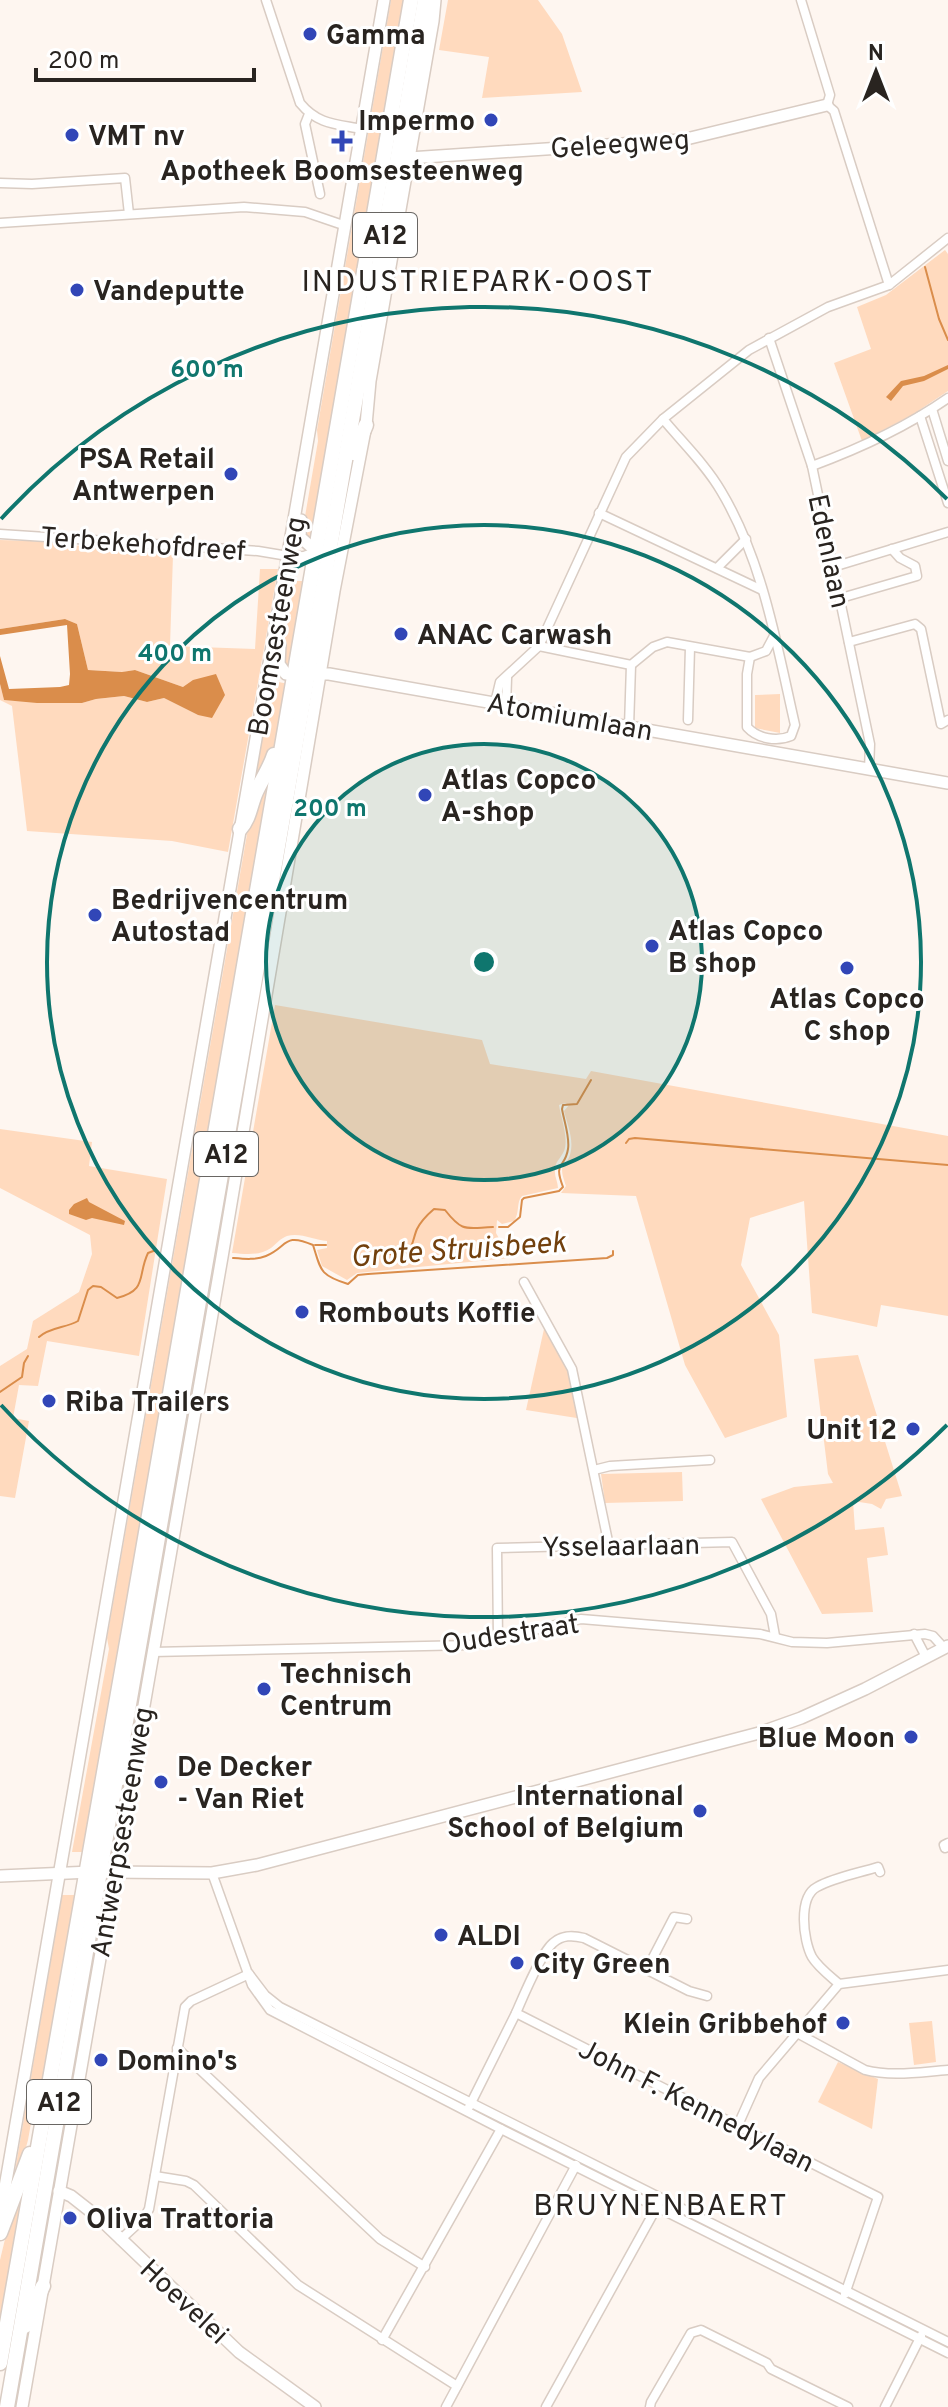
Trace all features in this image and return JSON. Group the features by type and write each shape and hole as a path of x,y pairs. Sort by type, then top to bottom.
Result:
{"highway":[{"name":"A12","path":"0,2363 38,2140 92,1872 114,1788 308,674 336,439 411,0"},
{"name":"A12","path":"324,550 344,470 425,0"},
{"path":"344,470 366,425"},
{"name":"A12","path":"7,2407 92,1872 284,738 308,674"},
{"path":"240,829 247,822 255,794 270,768 278,743 284,738"},
{"path":"114,1788 137,1741"},
{"path":"0,2233 26,2160 38,2140"},
{"path":"20,2333 29,2322 43,2286"}],"main road":[{"name":"Boomsesteenweg","path":"168,1251 384,0"},
{"name":"Boomsesteenweg","path":"222,1257 308,674 334,591 366,425 370,381 437,0"},
{"name":"Geleegweg","path":"409,158 682,140 827,105"},
{"path":"299,492 304,505 300,537 324,550"},
{"name":"Terbekehofdreef","path":"288,556 303,558 324,550"},
{"path":"283,581 286,606 278,658 283,672 308,674"},
{"name":"Atomiumlaan","path":"308,674 501,704 948,783"},
{"name":"Antwerpsesteenweg","path":"0,2216 168,1251"},
{"name":"Antwerpsesteenweg","path":"22,2407 222,1257"},
{"path":"0,1876 92,1872 212,1873 257,1865 759,1733 865,1689 946,1647"},
{"name":"Hoevelei","path":"59,2191 71,2196 99,2218 239,2352 315,2407"}],"street":[{"path":"266,0 300,103 309,114 321,121 362,129"},
{"path":"801,0 830,95 827,105 834,111 889,285"},
{"path":"309,114 305,124 320,194"},
{"path":"0,183 125,178 129,214"},
{"path":"0,223 219,208 266,208 318,215 346,226"},
{"path":"501,704 500,682 539,646 626,457 663,419 749,350 828,307 889,285 948,238"},
{"name":"Edenlaan","path":"769,338 812,466 870,744 869,770"},
{"path":"812,466 898,430 948,398"},
{"path":"932,409 948,461"},
{"path":"920,416 948,503"},
{"path":"663,419 720,488 746,539 762,590 795,725 791,736 782,740 757,736 749,730 746,721 750,657"},
{"path":"599,513 762,590"},
{"path":"833,567 948,532"},
{"name":"Terbekehofdreef","path":"0,534 245,550 288,556"},
{"path":"717,568 746,539"},
{"path":"841,598 917,576 915,566 900,558 892,549"},
{"path":"849,642 915,624 921,629 945,722"},
{"path":"629,727 631,665 653,647 667,642 750,657 766,651 774,636"},
{"path":"539,646 631,665"},
{"path":"688,720 690,647"},
{"path":"524,1282 572,1369 609,1546"},
{"path":"594,1470 610,1466 710,1460"},
{"name":"Ysselaarlaan","path":"498,1640 497,1548 732,1542 771,1614 775,1636"},
{"name":"Oudestraat","path":"152,1652 470,1645 581,1619 775,1636 792,1642 827,1643 914,1634"},
{"path":"914,1634 933,1636 946,1647"},
{"path":"914,1634 926,1657"},
{"path":"839,1984 813,1958 803,1905 807,1896 820,1885 878,1867 880,1872"},
{"path":"212,1873 249,1974 265,1995 280,2007 578,2162 656,2208 843,2302 948,2342"},
{"path":"647,1969 674,1917 687,1919"},
{"path":"469,2108 549,1947 564,1937 584,1938 689,1991 707,1996"},
{"path":"738,2125 759,2078 839,1984 948,1970"},
{"path":"120,2240 144,2218 149,2209 185,2007 191,2001 249,1974"},
{"name":"John F. Kennedylaan","path":"516,2013 878,2197 843,2302"},
{"path":"797,2033 876,2073 948,2070"},
{"path":"177,2048 380,2239 425,2267"},
{"path":"469,2108 501,2129 661,2199 846,2292 922,2334 948,2353"},
{"path":"382,2340 501,2129"},
{"path":"448,2406 578,2162"},
{"path":"155,2176 194,2185 298,2285 457,2386"},
{"path":"546,2407 661,2199"},
{"path":"650,2407 696,2329 848,2407"},
{"path":"885,2407 922,2334"}],"shaded area":[{"path":"391,0 407,0 313,542 307,538 303,528 318,441 317,430"},
{"path":"448,0 538,0 562,34 582,92 482,98 489,57 439,50"},
{"path":"945,250 948,254 948,391 912,415 862,441 834,363 871,349 857,307 886,295"},
{"path":"948,365 948,369 924,381 903,386 891,401 886,397 901,381 924,376"},
{"path":"0,540 173,555 170,646 255,649 260,569 278,569 228,852 172,841 27,831 12,706 0,700 0,684 4,700 82,703 124,696 147,702 164,698 198,715 183,687 135,670 88,670 77,624 65,619 0,629"},
{"path":"292,581 307,581 291,671 285,666 282,655"},
{"path":"65,619 77,624 88,670 135,670 183,687 193,680 216,674 225,695 212,718 198,715 164,698 147,702 124,696 82,703 4,700 0,684 0,656 9,689 69,685 70,674 67,625 0,635 0,629"},
{"path":"273,681 289,684 271,758 251,798 256,768"},
{"path":"780,694 780,733 755,728 755,695"},
{"path":"273,763 128,1614 124,1615 120,1635 82,1852 72,1852 250,817"},
{"path":"275,1005 482,1040 490,1064 586,1079 591,1071 948,1136 948,1316 881,1305 877,1327 812,1313 804,1201 750,1218 741,1265 779,1335 787,1417 725,1438 685,1365 636,1196 561,1193 566,1186 562,1168 570,1156 571,1145 564,1111 569,1105 565,1103 559,1105 566,1141 555,1167 558,1188 522,1196 514,1221 502,1224 497,1220 496,1233 510,1258 357,1273 347,1280 322,1266 317,1250 327,1248 327,1241 292,1235 262,1252 232,1253"},
{"path":"0,1129 92,1142 89,1166 167,1179 139,1356 47,1341 38,1386 19,1385 13,1418 29,1421 15,1498 0,1496 0,1366 27,1349 33,1321 79,1292 92,1254 90,1235 0,1188"},
{"path":"87,1198 125,1221 124,1225 92,1218 86,1220 69,1214 74,1204"},
{"path":"546,1320 572,1369 583,1419 526,1410"},
{"path":"858,1355 902,1496 886,1499 881,1509 853,1501 855,1530 884,1527 888,1555 867,1558 873,1612 822,1614 761,1499 794,1487 833,1483 828,1474 814,1359"},
{"path":"682,1472 683,1501 605,1503 601,1474"},
{"path":"62,1895 75,1895 42,2084 19,2172 15,2171"},
{"path":"932,2021 936,2062 914,2065 909,2023"},
{"path":"838,2062 878,2079 872,2129 818,2102"},
{"path":"25,2178 0,2326 0,2260 12,2210"}],"waterway":[{"path":"925,267 948,340"},
{"path":"499,1227 508,1227 520,1217 524,1198 559,1191 563,1187 559,1169 567,1155 568,1144 563,1105 577,1104 591,1080"},
{"name":"Grote Struisbeek","path":"626,1143 635,1138 948,1165"},
{"path":"364,1246 391,1254 405,1254 424,1218 434,1209 445,1210 466,1228 493,1227"},
{"name":"Grote Struisbeek","path":"233,1258 262,1257 291,1240 303,1241 313,1245 326,1274 348,1284 358,1275 607,1258 613,1255 613,1251"},
{"path":"315,1245 326,1245"},
{"name":"Grote Struisbeek","path":"39,1337 78,1321 88,1290 93,1286 101,1287 117,1298 133,1291 140,1281 148,1253 156,1250"},
{"name":"Grote Struisbeek","path":"0,1392 22,1377 28,1356"}],"place":[{"name":"Gamma","path":"310,34"},
{"name":"Impermo","path":"491,120"},
{"name":"VMT nv","path":"72,135"},
{"name":"Apotheek Boomsesteenweg","path":"342,141"},
{"name":"Vandeputte","path":"77,290"},
{"name":"PSA Retail Antwerpen","path":"231,474"},
{"name":"ANAC Carwash","path":"401,634"},
{"name":"Atlas Copco A-shop","path":"425,795"},
{"name":"Bedrijvencentrum Autostad","path":"95,915"},
{"name":"Atlas Copco B shop","path":"652,946"},
{"name":"Atlas Copco C shop","path":"847,968"},
{"name":"Rombouts Koffie","path":"302,1312"},
{"name":"Riba Trailers","path":"49,1401"},
{"name":"Unit 12","path":"913,1429"},
{"name":"Technisch Centrum","path":"264,1689"},
{"name":"Blue Moon","path":"911,1737"},
{"name":"De Decker - Van Riet","path":"161,1782"},
{"name":"International School of Belgium","path":"700,1811"},
{"name":"ALDI","path":"441,1935"},
{"name":"City Green","path":"517,1963"},
{"name":"Klein Gribbehof","path":"843,2023"},
{"name":"Domino's","path":"101,2060"},
{"name":"Oliva Trattoria","path":"70,2218"}],"district":[{"name":"INDUSTRIEPARK-OOST","path":"478,281"},
{"name":"BRUYNENBAERT","path":"661,2205"}]}
